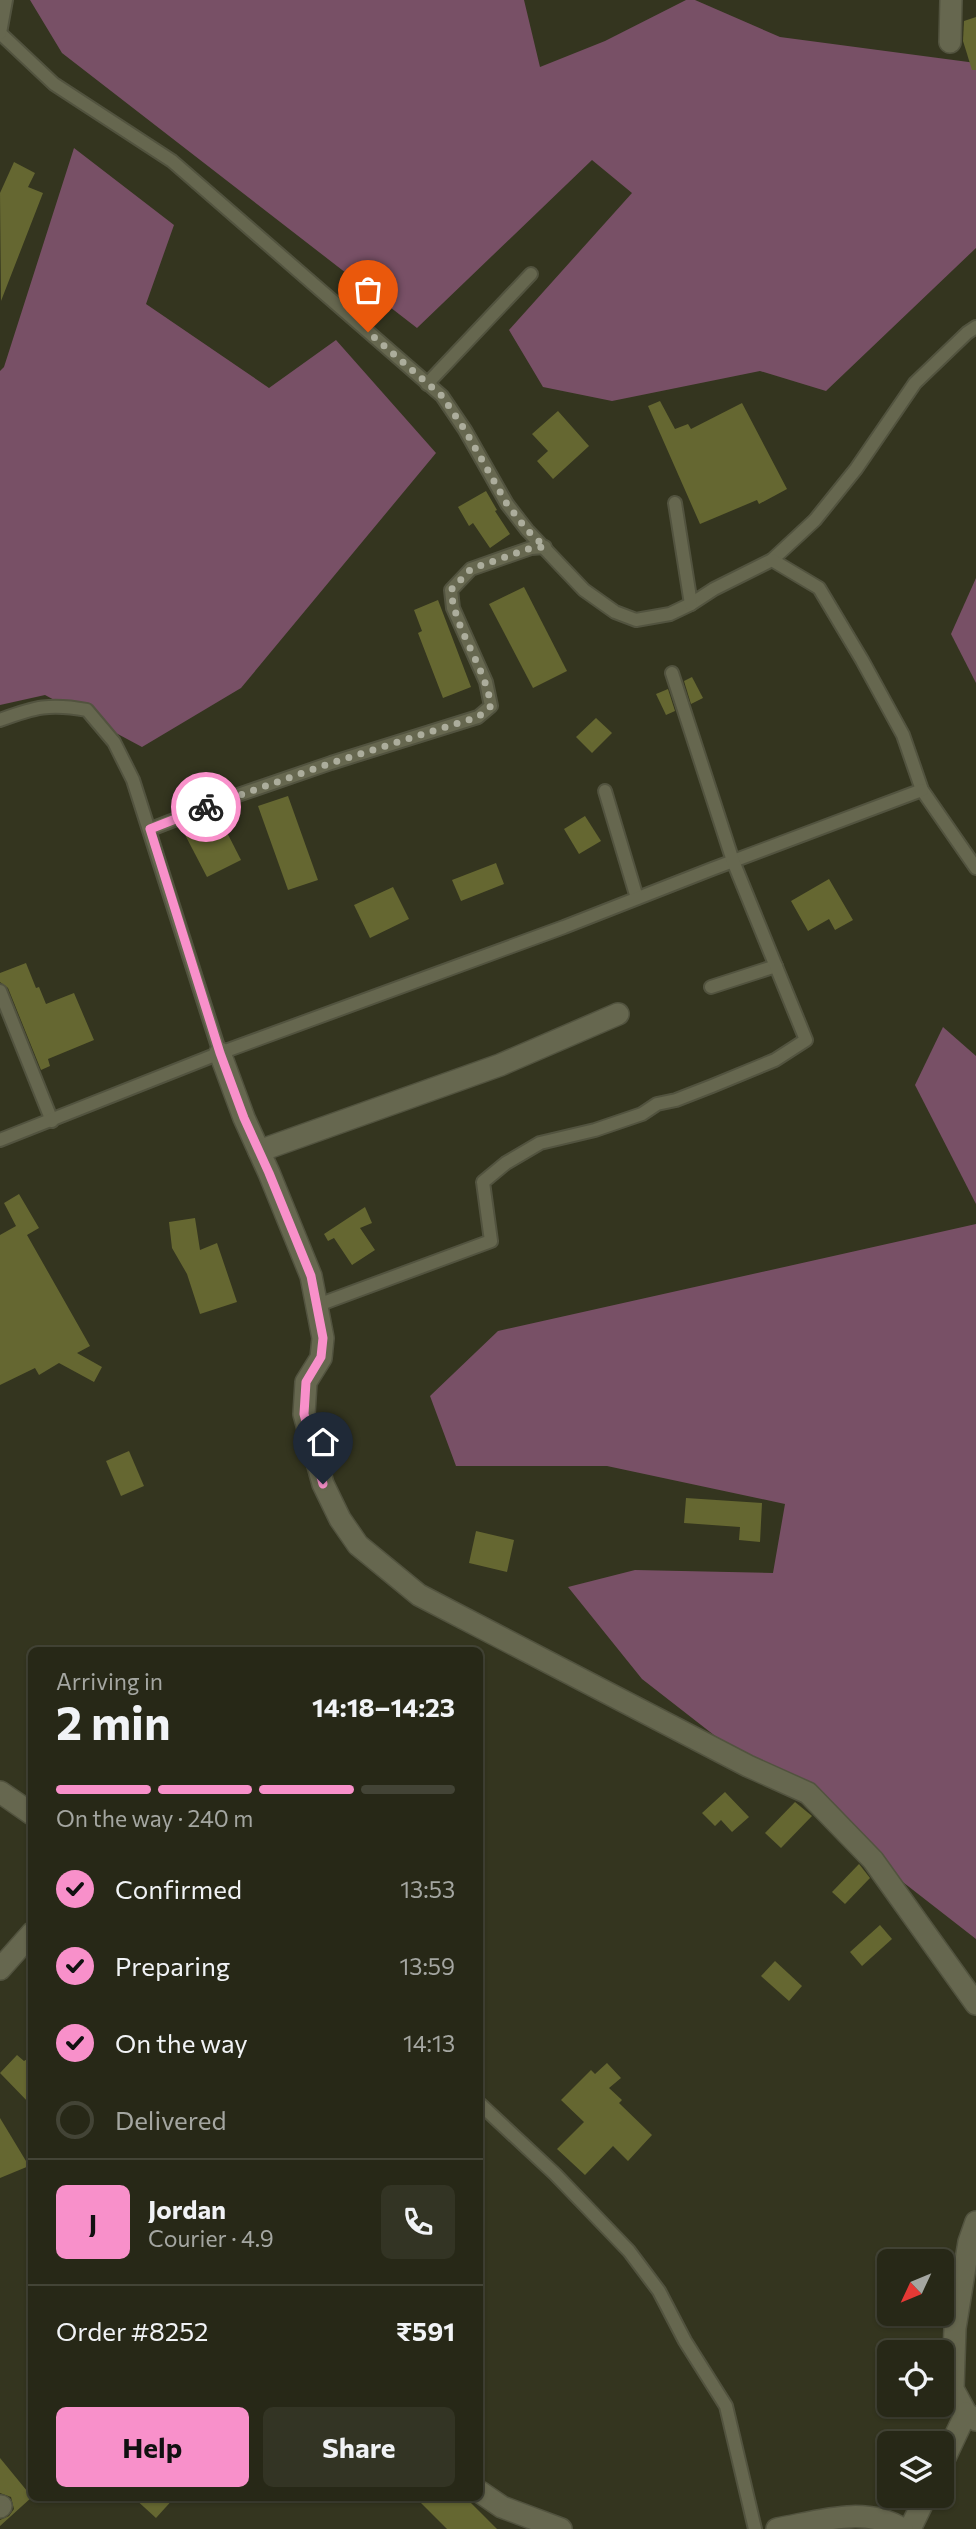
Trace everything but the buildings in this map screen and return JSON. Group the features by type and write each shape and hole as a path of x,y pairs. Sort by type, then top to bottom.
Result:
{"street":[{"path":"950,42 951,0"},
{"path":"259,1151 500,1065 618,1014"},
{"path":"220,1053 244,1118 311,1276 323,1338 321,1357 306,1382 304,1414 323,1484 340,1519 358,1545 419,1595 748,1766 808,1793 873,1860 976,2004"},
{"path":"0,1792 28,1811"},
{"path":"0,1969 28,1938"},
{"path":"954,2444 971,2416 953,2389 955,2328 969,2242 976,2222"},
{"path":"483,2493 502,2507 561,2529"},
{"path":"910,2529 920,2508"},
{"path":"777,2529 853,2515 894,2524 902,2529"}],"lane":[{"path":"6,0 0,33 54,84 172,161 442,396 507,504 527,530 584,590 615,612 636,620 670,614 772,560 816,520 856,469 915,383 976,327"},
{"path":"427,384 531,274"},
{"path":"676,503 691,604"},
{"path":"150,829 308,771 478,717 491,706 489,694 453,608 451,590 471,569 531,548 545,547"},
{"path":"772,560 819,588 903,736 922,790 976,868"},
{"path":"318,1305 491,1241 483,1182 506,1163 540,1143 595,1130 642,1114 657,1104 676,1100 775,1060 806,1040 733,861 672,673"},
{"path":"0,720 32,708 60,705 88,710 114,742 133,780 150,829 220,1053"},
{"path":"0,1140 220,1053 922,790"},
{"path":"605,791 637,898"},
{"path":"711,987 776,966"},
{"path":"0,991 52,1121"},
{"path":"483,2107 555,2174 629,2251 659,2291 685,2341 726,2406 754,2529"}],"shaded area":[{"path":"30,0 524,0 540,67 605,41 686,0 695,0 780,37 976,63 976,248 826,391 760,371 612,401 543,387 509,330 632,193 592,160 417,328 62,53"},
{"path":"74,148 174,225 146,304 269,388 336,340 436,453 241,688 142,747 45,695 0,705 0,371 4,367"},
{"path":"976,578 976,683 951,634"},
{"path":"943,1027 976,1056 976,1204 915,1085"},
{"path":"976,1224 976,1939 642,1679 568,1587 635,1570 773,1573 785,1504 607,1466 456,1466 430,1396 498,1331"}],"way so far":[{"path":"206,807 331,763 478,717 491,706 486,682 453,608 451,590 471,569 531,548 545,547 527,530 507,504 465,430 442,396 368,332"}],"route":[{"path":"206,807 150,829 220,1053 244,1118 311,1276 323,1338 321,1357 306,1382 304,1414 323,1484"}]}
